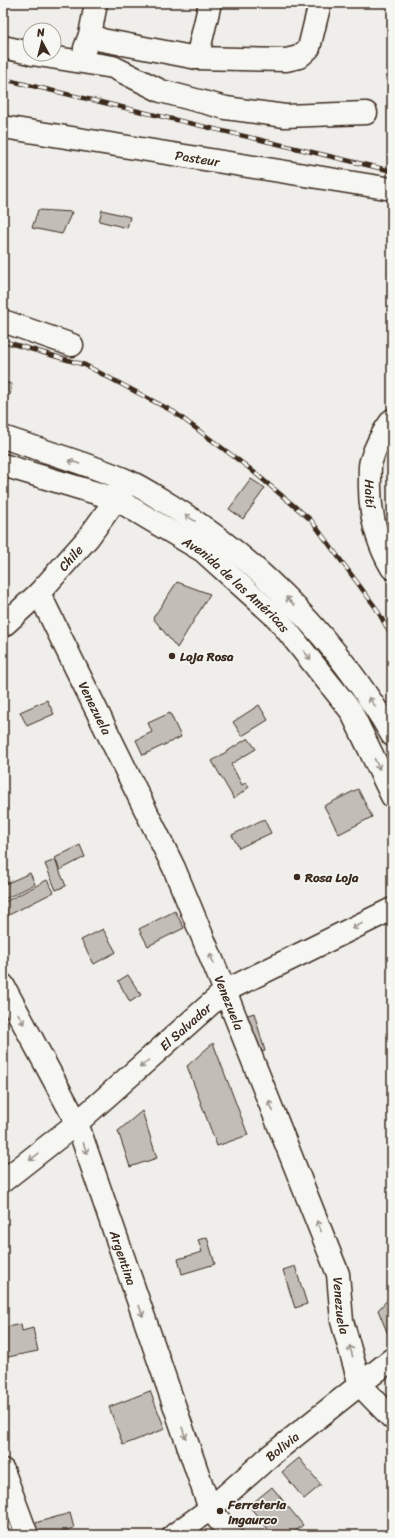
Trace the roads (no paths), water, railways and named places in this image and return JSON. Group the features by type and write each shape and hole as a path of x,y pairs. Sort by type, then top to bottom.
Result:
{"street":[{"path":"80,61 90,35 96,3"},
{"path":"197,58 210,3"},
{"path":"90,35 102,40 197,58 286,60 299,57 309,48 320,3"},
{"path":"3,47 22,52"},
{"path":"62,58 113,67 162,91 226,108 285,116 366,112"},
{"name":"Pasteur","path":"3,127 392,189"},
{"path":"3,321 72,345"},
{"name":"Haití","path":"392,420 385,429 370,462 370,492 373,522 382,551 392,568"},
{"name":"Avenida de las Américas","path":"3,437 129,481 196,522 257,568 299,611 334,652 376,709 392,736"},
{"name":"Avenida de las Américas","path":"3,465 116,499 203,551 277,618 351,711 392,796"},
{"name":"Chile","path":"3,626 39,593 88,538 129,481"},
{"name":"Venezuela","path":"39,593 174,868 225,991 338,1274 342,1320 360,1385 392,1418"},
{"name":"El Salvador","path":"3,1181 77,1123 225,991 392,909"},
{"name":"Argentina","path":"3,985 77,1123 210,1509 231,1535"},
{"name":"Bolivia","path":"174,1535 210,1509 271,1455 392,1359"},
{"path":"3,1470 27,1535"}],"railway":[{"path":"3,79 392,171"},
{"path":"3,341 85,365 174,412 249,468 311,520 376,608 392,637"}],"place":[{"name":"Loja Rosa","path":"172,656"},
{"name":"Rosa Loja","path":"297,877"},
{"name":"Ferreteria ingaurco","path":"220,1511"}]}
